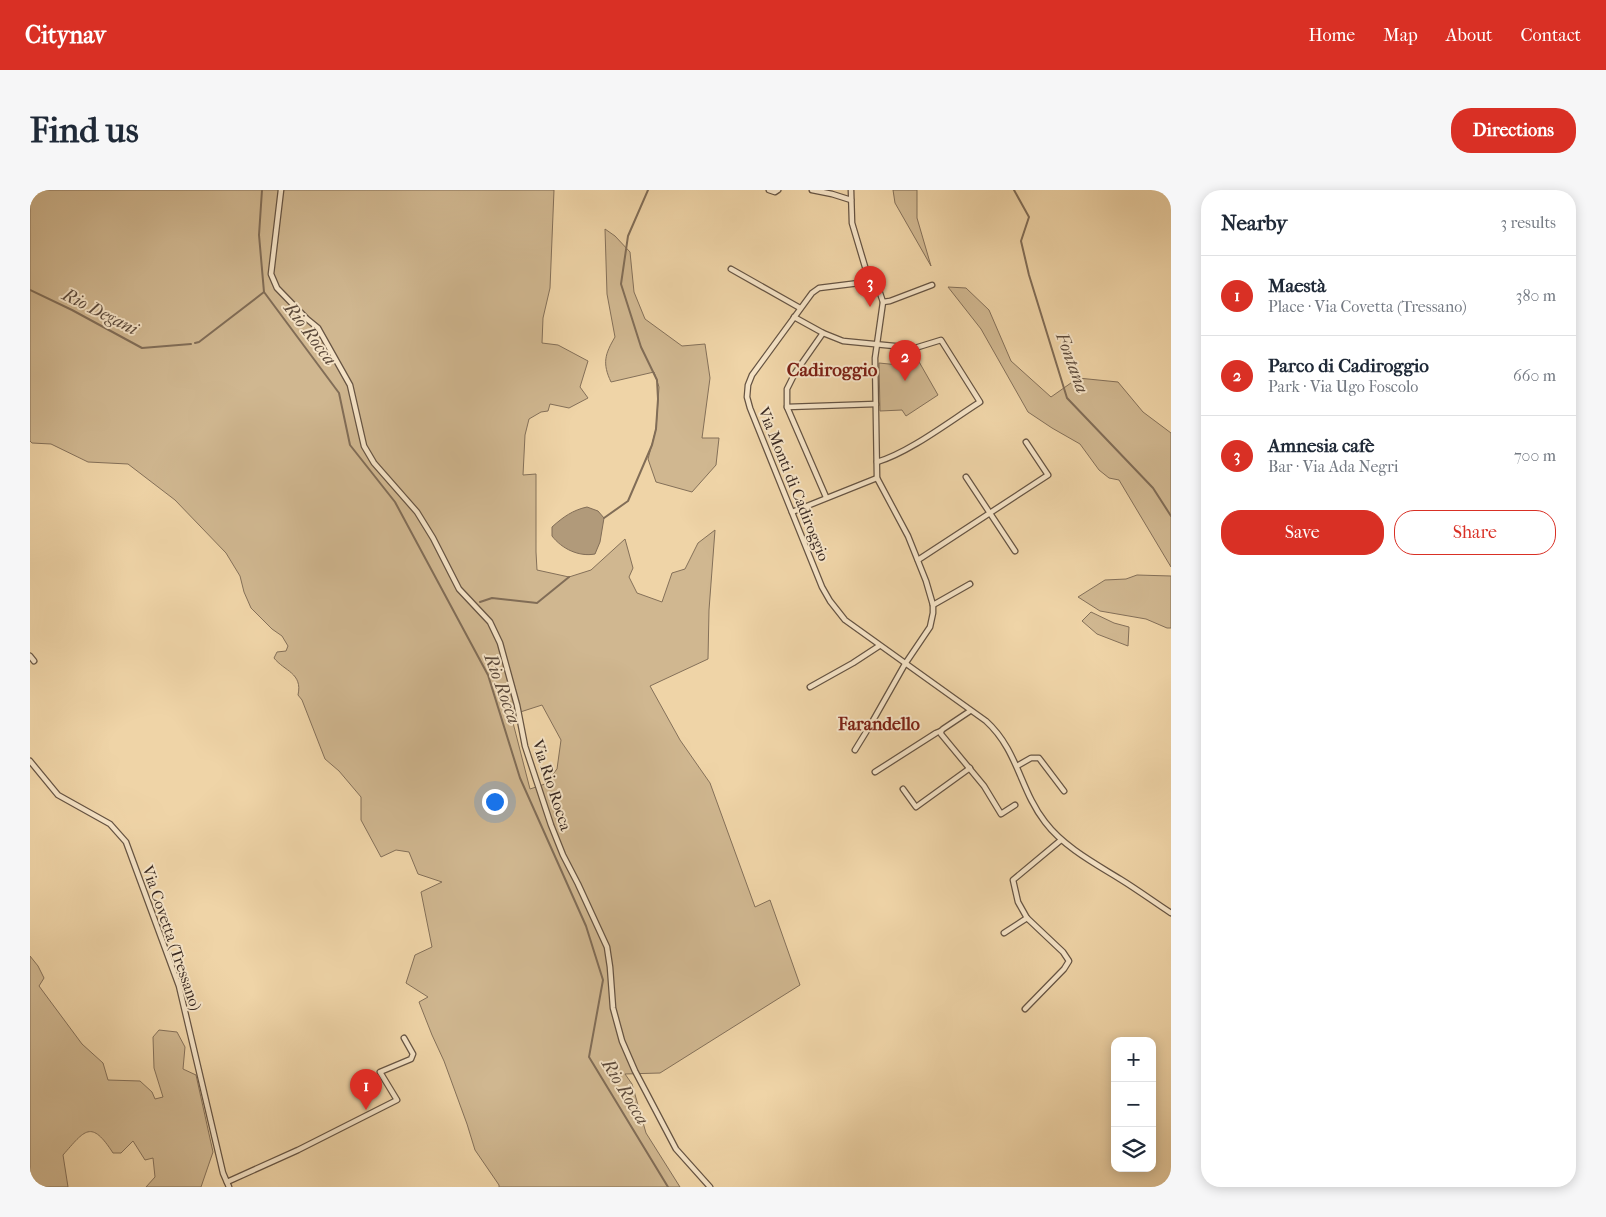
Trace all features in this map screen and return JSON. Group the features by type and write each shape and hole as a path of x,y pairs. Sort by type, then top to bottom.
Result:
{"street":[{"name":"Via Rio Rocca","path":"281,190 271,274 273,282 307,319 318,328 350,385 364,446 371,458 417,512 433,538 459,590 490,622 500,643 525,746 551,826 607,947 612,1008 622,1042 676,1149 710,1187"},
{"path":"770,190 773,192 778,190"},
{"path":"812,190 851,200"},
{"path":"851,190 854,233 865,265 866,274 873,278 877,284 883,302 875,358 877,478 906,530 934,604 933,619 930,627 905,664 855,750"},
{"path":"731,270 800,308"},
{"name":"Via Monti di Cadiroggio","path":"866,274 859,283 819,288 812,294 752,375 748,385 747,397 760,434 822,588 845,620 996,730 1009,750 1034,805 1044,822 1061,840 1171,914"},
{"path":"883,302 932,285"},
{"path":"794,317 823,333 843,341 915,348 941,340 980,402 912,446 877,462"},
{"path":"823,333 795,373 787,389 787,407 826,497"},
{"path":"787,407 876,404"},
{"path":"918,560 1048,475 1026,442"},
{"path":"966,477 1015,551"},
{"path":"792,512 877,478"},
{"path":"934,604 970,584"},
{"path":"810,687 879,646"},
{"path":"30,656 34,661"},
{"path":"874,772 970,711"},
{"path":"941,731 1002,814 1015,805"},
{"path":"1017,766 1031,758 1039,758 1064,791"},
{"name":"Via Covetta (Tressano)","path":"30,761 58,795 110,824 126,842 179,986 229,1187"},
{"path":"903,789 916,807 970,768"},
{"path":"1025,1009 1064,969 1069,961 1063,952 1027,918 1018,902 1013,880 1061,840"},
{"path":"1004,933 1027,918"},
{"path":"227,1182 298,1150 397,1100 380,1072 410,1059 413,1054 404,1038"}],"shaded area":[{"path":"30,190 554,190 550,288 543,318 542,343 558,345 588,361 580,387 588,398 569,408 550,404 548,411 541,412 529,419 525,435 523,475 536,474 537,570 569,577 591,570 625,539 633,568 629,577 637,593 662,602 672,573 685,569 698,543 715,530 709,610 708,659 650,686 680,740 710,783 755,907 770,900 800,985 660,1073 625,1074 632,1084 646,1133 680,1187 499,1187 475,1150 444,1061 419,1002 428,997 406,983 415,955 432,947 421,892 442,882 418,874 409,852 396,850 381,857 361,820 361,797 339,771 325,759 302,700 298,695 298,682 292,673 274,658 277,652 286,651 288,646 282,636 272,629 251,608 240,576 226,553 175,500 128,464 88,462 51,444 32,443 30,441","holes":["542,705 561,740 557,769 545,784 530,789 511,715"]},
{"path":"893,190 917,190 917,218 931,266 895,203"},
{"path":"605,229 615,236 630,252 634,292 645,319 682,346 705,344 710,378 702,438 719,438 716,465 692,492 656,482 648,459 656,429 659,387 654,372 611,382 606,369 607,354 615,337 607,294"},
{"path":"948,287 966,288 989,310 1011,361 1051,397 1078,378 1118,382 1143,412 1171,433 1171,567 1119,480 1109,478 1099,470 1080,444 1028,412 981,329"},
{"path":"911,353 914,353 938,395 906,416 902,410 880,411 879,363 909,366"},
{"path":"587,507 598,511 604,518 600,542 595,554 589,555 571,551 552,536 552,527 556,523 573,512"},
{"path":"1137,575 1171,576 1171,628 1146,619 1100,611 1078,597 1105,580 1126,579"},
{"path":"1091,612 1114,623 1129,627 1128,646 1097,634 1082,621"},
{"path":"30,956 44,978 39,986 82,1044 103,1063 108,1080 140,1081 152,1092 155,1099 163,1097 154,1068 153,1037 159,1030 177,1032 185,1047 183,1069 196,1075 213,1152 201,1187 146,1187 155,1177 153,1158 145,1160 133,1141 121,1153 113,1153 99,1135 88,1132 77,1139 63,1155 68,1187 30,1187"}],"waterway":[{"name":"Rio Rocca","path":"262,190 259,235 264,292 339,393 350,445 395,502 488,675 520,778 586,926 603,980 589,1057 668,1187"},
{"path":"604,518 628,501 652,445 656,429 657,380 641,347 621,284 628,236 648,190"},
{"name":"Fontana","path":"1014,190 1029,217 1021,241 1029,275 1067,398 1153,488 1171,516"},
{"name":"Rio Degani","path":"30,290 72,310 142,348 191,344"},
{"name":"Rio Degani","path":"195,343 199,342 264,292"},
{"path":"480,602 492,598 537,603 569,577"}],"place":[{"name":"Amnesia cafè","path":"870,307"},
{"name":"Parco di Cadiroggio","path":"905,381"},
{"name":"Maestà","path":"366,1110"}],"district":[{"name":"Cadiroggio","path":"832,370"},
{"name":"Farandello","path":"879,724"}]}
